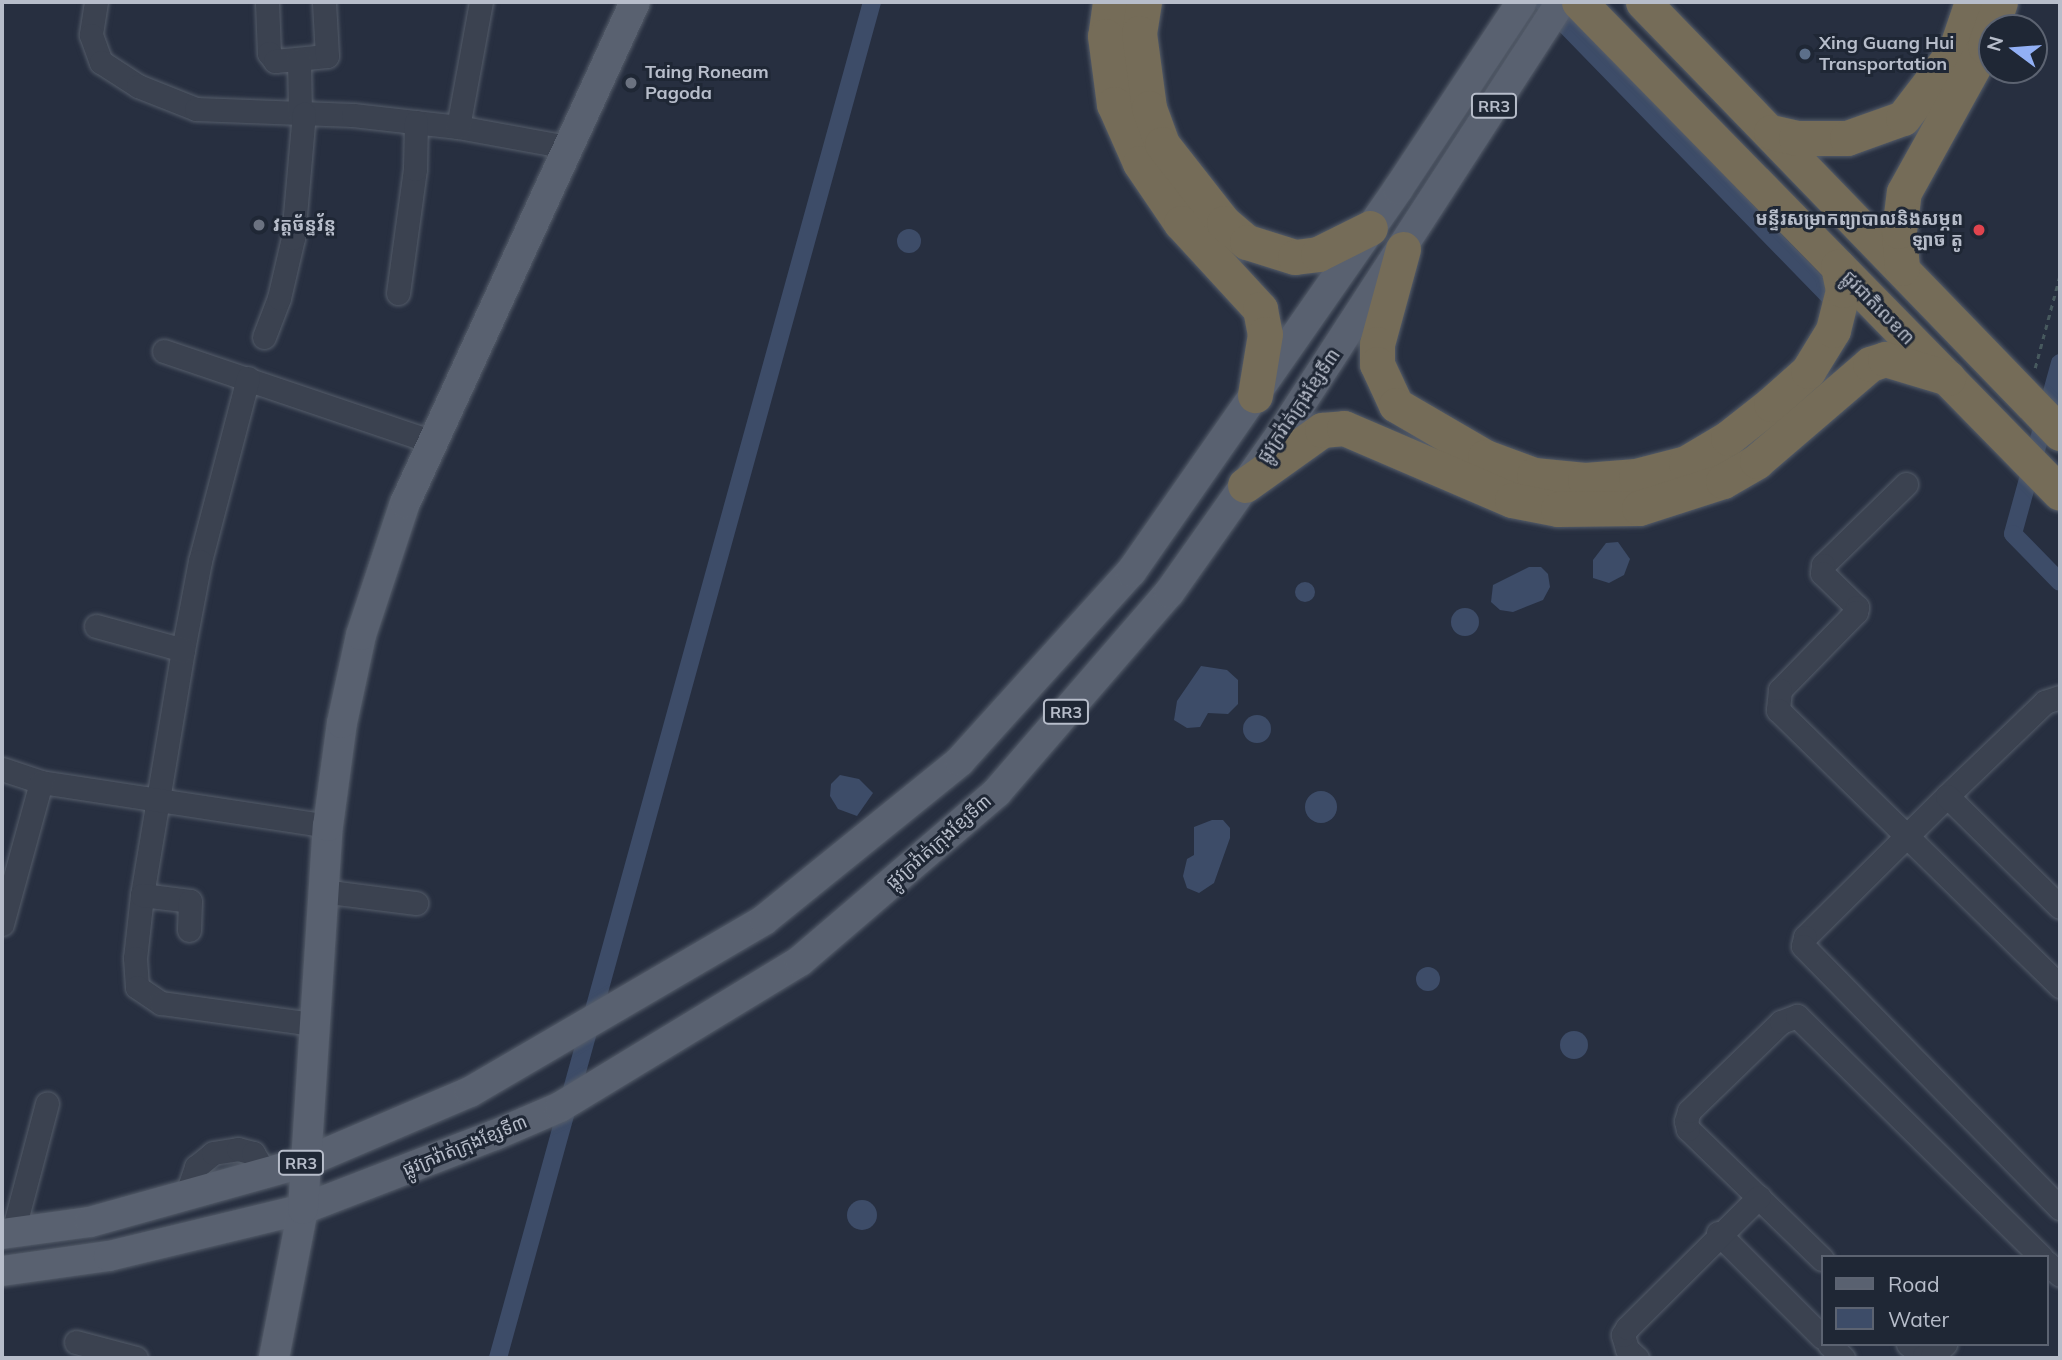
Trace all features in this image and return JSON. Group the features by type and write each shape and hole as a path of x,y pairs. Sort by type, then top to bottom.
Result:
{"highway":[{"path":"1110,2 1105,36 1114,104 1140,163 1181,223 1260,309 1265,334 1255,395"},
{"path":"1144,2 1139,33 1149,108 1162,144 1224,223 1247,242 1295,257 1318,254 1370,228"},
{"name":"ផ្លូវជាតិលេខ៣","path":"1580,2 2050,482"},
{"path":"1643,2 2060,433"},
{"path":"1771,132 1809,139 1847,138 1903,118 1956,50 1972,2"},
{"path":"1902,268 1899,231 1904,192 1914,167 1985,46 2000,2"},
{"path":"1403,249 1377,344 1377,364 1396,405 1485,457 1534,475 1585,480 1636,476 1686,463 1728,438 1771,404 1808,371 1833,330 1843,290 1838,267"},
{"path":"1245,485 1322,430 1344,428 1512,500 1558,509 1639,508 1723,481 1757,461 1870,364 1885,359 1948,378"}],"main road":[{"path":"274,1358 303,1209 328,826 342,723 361,635 405,503 635,2"},
{"name":"RR3","path":"7,1233 90,1222 267,1175 308,1161 470,1092 588,1026 764,920 960,761 1131,572 1398,189 1522,2"},
{"name":"ផ្លូវក្រវ៉ាត់ក្រុងខ្សែទី៣","path":"2,1271 109,1256 303,1209 572,1100 800,961 997,792 1169,593 1403,249 1562,2"}],"street":[{"path":"96,2 91,35 101,62 138,86 197,109 302,113 416,122 567,147"},
{"path":"267,2 270,57 299,60 327,55 324,2"},
{"path":"458,127 481,2"},
{"path":"264,337 279,298 293,238 302,113 299,60"},
{"path":"398,293 415,169 416,122"},
{"path":"164,351 433,442"},
{"path":"248,378 200,561 183,650 142,895 135,958 137,988 161,1003 313,1024"},
{"path":"1906,484 1823,565 1822,573 1857,607 1856,612 1780,690 1776,701 1778,710 1908,834 2060,986"},
{"path":"96,626 183,650"},
{"path":"2060,697 2045,702 1947,796 1805,937 1803,946 2060,1208"},
{"path":"2,769 41,782 160,797 328,826"},
{"path":"2,924 41,782"},
{"path":"1947,796 2060,907"},
{"path":"322,891 416,903"},
{"path":"142,895 190,901 189,930"},
{"path":"1820,1257 1688,1129 1686,1121 1689,1111 1781,1022 1797,1016 2038,1255"},
{"path":"7,1233 47,1103"},
{"path":"1637,1358 1627,1349 1623,1335 1627,1328 1718,1233 1759,1196"},
{"path":"1718,1233 1820,1335"},
{"path":"76,1342 136,1358"},
{"path":"1911,1346 1924,1356 1932,1356 1943,1346"}],"path":[{"path":"2031,403 2060,275"}],"water":[{"path":"909,229 920,236 921,241 914,252 909,253 898,246 897,241 904,230"},
{"path":"1618,542 1630,559 1624,575 1609,583 1593,578 1593,560 1606,543"},
{"path":"1529,567 1541,567 1548,574 1550,587 1543,600 1513,612 1500,610 1491,602 1493,585"},
{"path":"1301,582 1309,582 1315,592 1309,602 1301,602 1295,596 1295,588"},
{"path":"1465,608 1475,612 1479,622 1475,632 1465,636 1455,632 1451,622 1455,612"},
{"path":"1201,666 1227,670 1238,680 1238,704 1228,714 1208,713 1200,727 1187,728 1174,720 1177,701"},
{"path":"1257,715 1267,719 1271,729 1267,739 1257,743 1247,739 1243,729 1247,719"},
{"path":"840,775 859,779 873,793 857,816 838,809 830,796 831,784"},
{"path":"1321,791 1332,796 1337,807 1332,818 1321,823 1310,818 1305,807 1310,796"},
{"path":"1212,820 1223,820 1230,828 1230,838 1214,883 1199,893 1187,888 1183,876 1187,859 1194,855 1194,827"},
{"path":"1428,967 1437,970 1440,979 1437,988 1428,991 1419,988 1416,979 1419,970"},
{"path":"1574,1031 1584,1035 1588,1045 1584,1055 1574,1059 1564,1055 1560,1045 1564,1035"},
{"path":"862,1200 868,1201 876,1209 876,1221 868,1229 862,1230 856,1229 848,1221 847,1215 848,1209 856,1201"}],"waterway":[{"path":"498,1358 872,2"},
{"path":"1543,2 1832,299"},
{"path":"2060,363 2013,534 2060,582"}],"place":[{"name":"Xing Guang Hui Transportation","path":"1805,54"},
{"name":"Taing Roneam Pagoda","path":"631,83"},
{"name":"វត្តច័ន្ទវ័ន្ត","path":"259,225"},
{"name":"មន្ទីរសម្រាកព្យាបាលនិងសម្ភព ឡាច តូ","path":"1979,230"}]}
